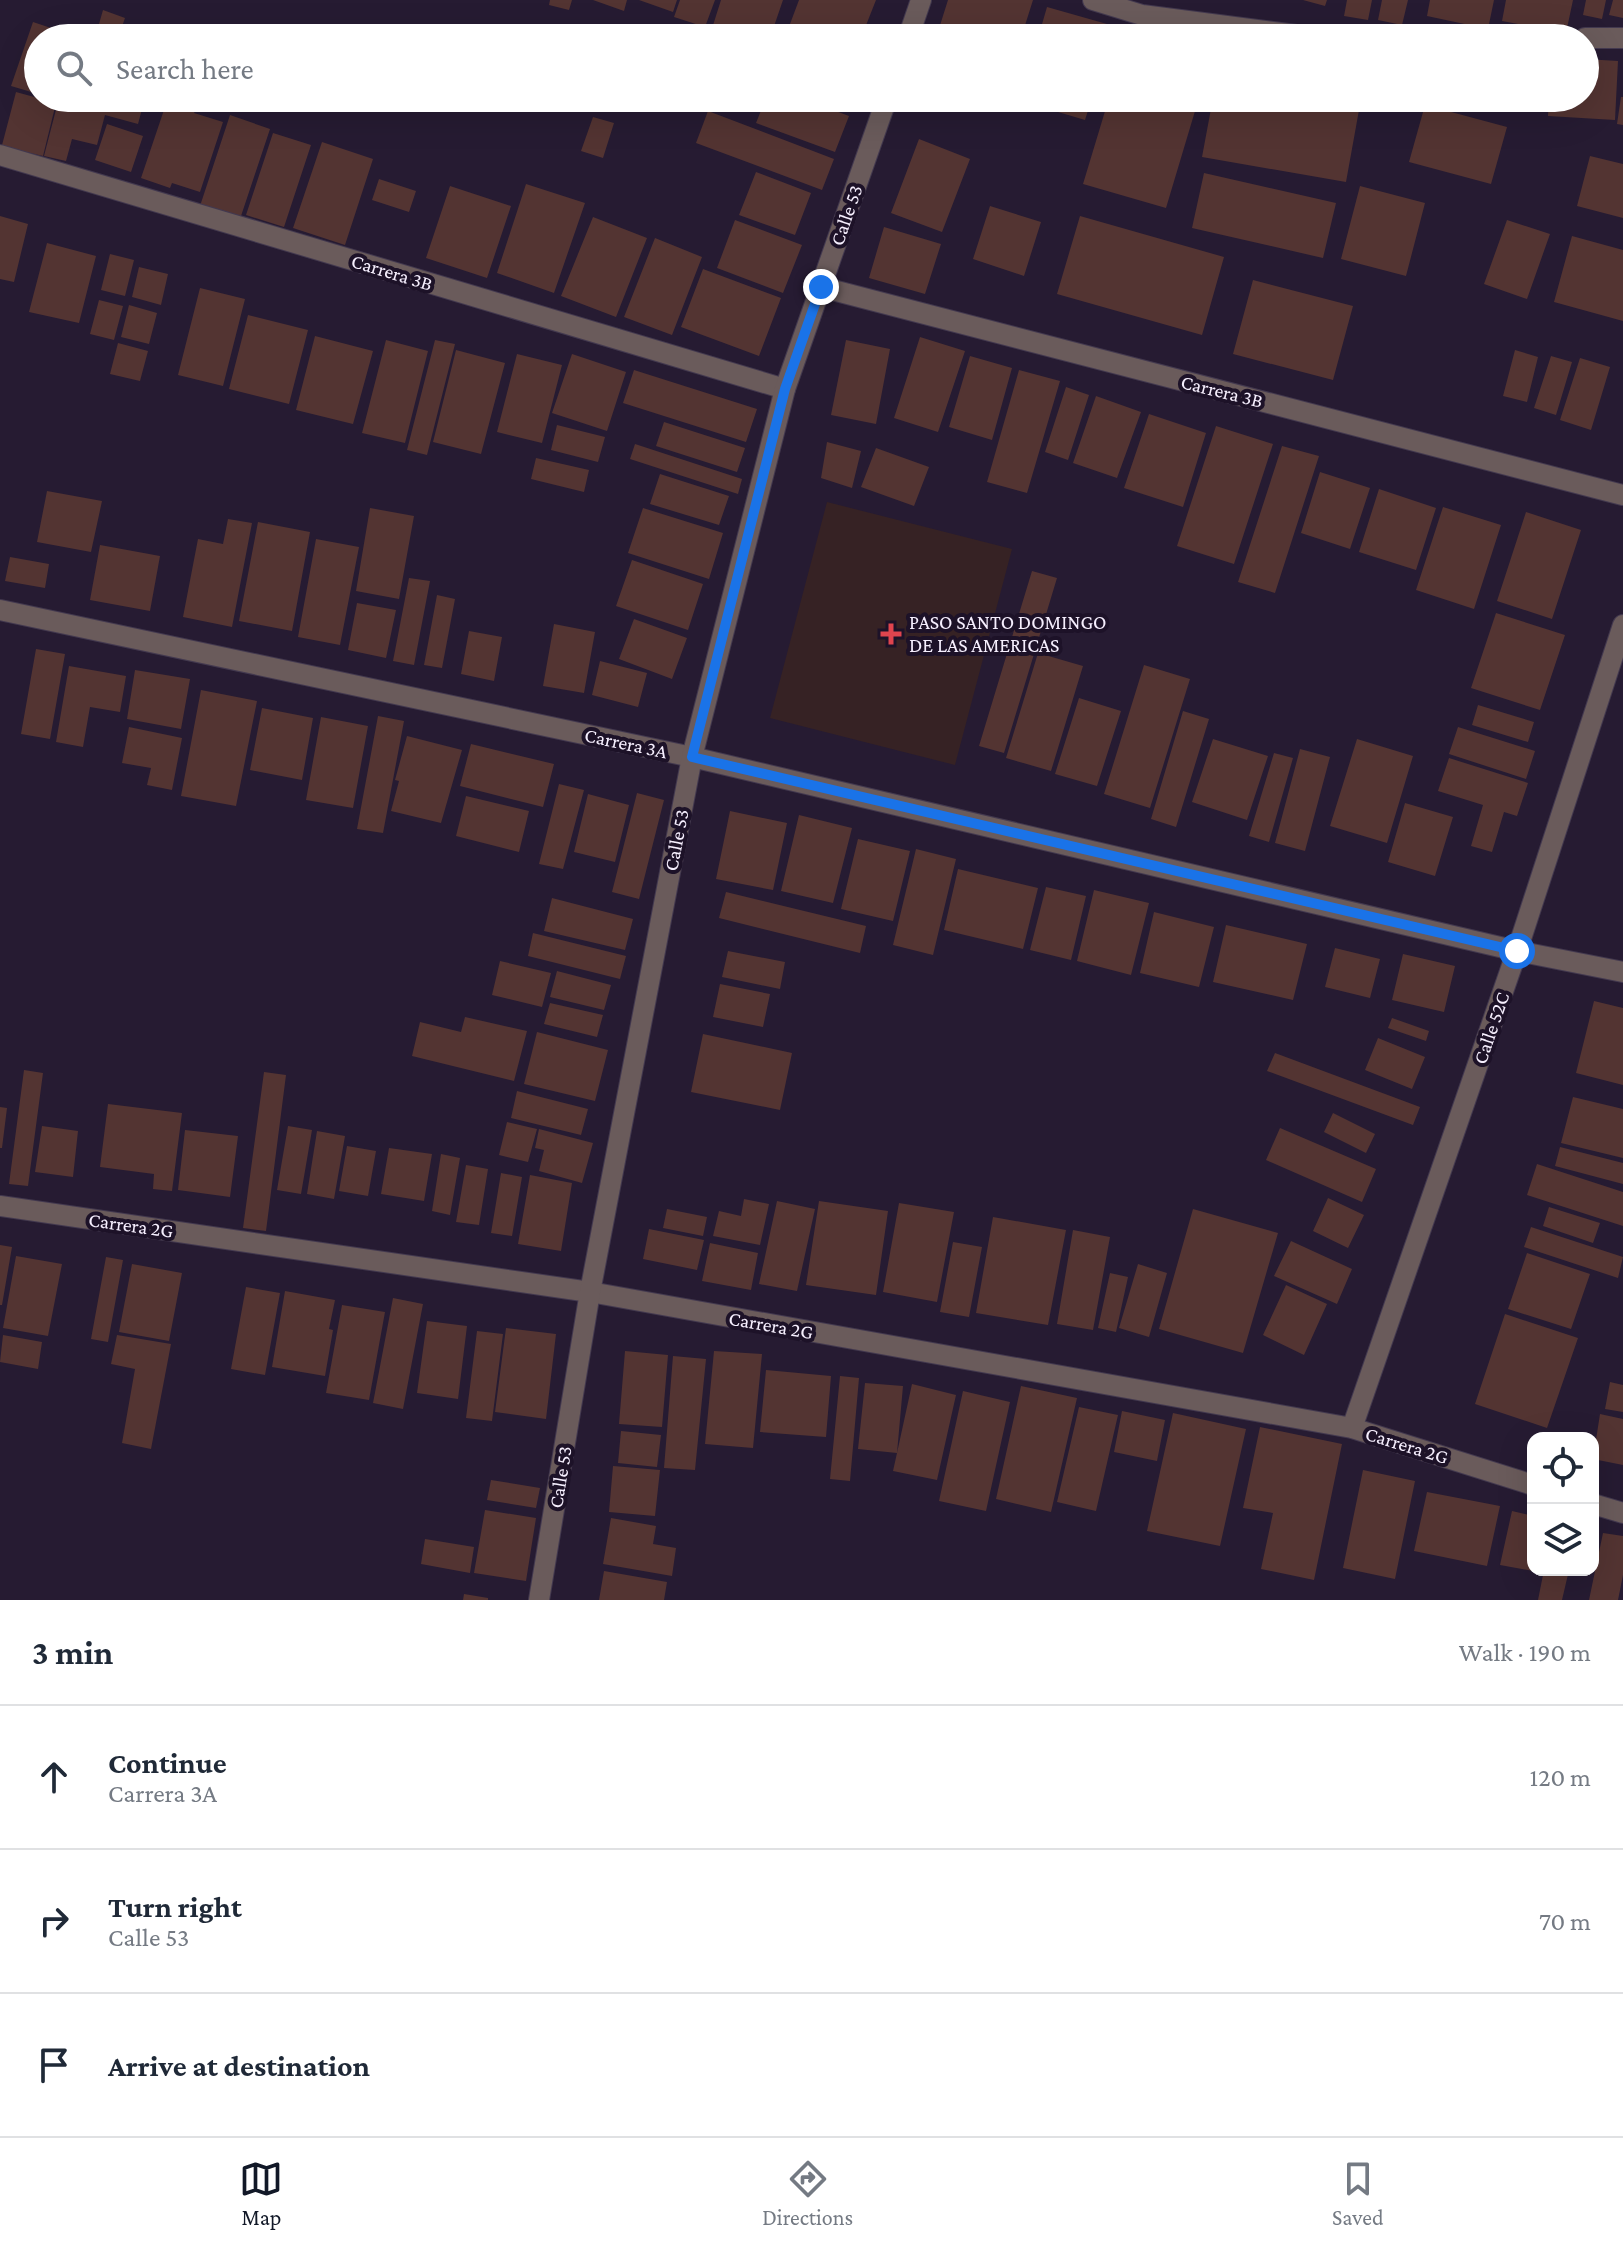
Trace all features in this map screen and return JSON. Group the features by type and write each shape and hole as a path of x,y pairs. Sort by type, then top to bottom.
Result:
{"street":[{"path":"913,24 921,0"},
{"path":"1093,0 1142,15 1212,24"},
{"path":"1599,38 1623,38"},
{"name":"Calle 53","path":"539,1600 590,1292 692,757 785,389 882,112"},
{"name":"Carrera 3B","path":"0,155 785,389"},
{"name":"Carrera 3B","path":"821,287 1623,495"},
{"name":"Carrera 3A","path":"0,610 692,757 1517,951 1623,972"},
{"name":"Calle 52C","path":"1352,1428 1517,951 1623,625"},
{"name":"Carrera 2G","path":"0,1206 590,1292 1352,1428 1527,1483"},
{"path":"1599,1506 1623,1513"}],"shaded area":[{"name":"PASO SANTO DOMINGO DE LAS AMERICAS","path":"827,502 1012,549 955,765 770,718"}],"building":[{"path":"550,0 572,0 569,10 549,5"},
{"path":"593,0 627,0 624,11"},
{"path":"639,0 677,0 673,12"},
{"path":"680,0 715,0 706,24 674,17"},
{"path":"721,0 783,0 775,24 713,24"},
{"path":"799,0 876,0 867,24 790,24"},
{"path":"948,0 1033,0 1025,24 940,24"},
{"path":"1303,0 1327,0 1325,6"},
{"path":"1347,0 1372,0 1368,20 1344,16"},
{"path":"1382,0 1408,0 1402,24 1378,20"},
{"path":"1430,0 1494,0 1489,24 1465,24 1427,16"},
{"path":"1506,0 1573,0 1568,24 1502,21"},
{"path":"1586,0 1606,0 1602,19 1583,15"},
{"path":"1613,0 1623,0 1623,18 1609,15"},
{"path":"1047,7 1107,24 1042,24"},
{"path":"103,10 125,18 123,24 99,24"},
{"path":"24,48 24,90 11,86"},
{"path":"1599,60 1618,61 1615,120 1548,116 1548,112 1599,112"},
{"path":"16,92 24,94 24,112 54,112 43,156 22,151 21,155 1,149"},
{"path":"1623,97 1623,125 1617,124"},
{"path":"55,112 141,112 138,124 105,115 97,145 72,139 66,161 44,156"},
{"path":"163,112 194,112 223,122 200,192 172,183 170,188 141,178"},
{"path":"708,112 711,112 834,159 822,190 696,143"},
{"path":"760,112 838,112 849,116 835,152 756,123"},
{"path":"1058,112 1088,112 1085,120"},
{"path":"1105,112 1195,112 1166,208 1083,184"},
{"path":"1210,112 1359,112 1346,182 1202,157"},
{"path":"1423,112 1451,112 1507,127 1491,184 1409,162"},
{"path":"230,115 270,129 240,219 200,206"},
{"path":"593,117 614,123 603,158 581,151"},
{"path":"107,124 143,136 131,172 95,160"},
{"path":"273,133 311,145 284,227 246,215"},
{"path":"919,139 970,159 942,232 891,213"},
{"path":"322,142 373,159 345,245 293,228"},
{"path":"1590,156 1623,164 1623,218 1577,206"},
{"path":"756,172 811,193 795,235 739,215"},
{"path":"1204,173 1336,203 1323,258 1192,228"},
{"path":"379,179 416,191 409,212 372,200"},
{"path":"526,184 585,203 554,293 497,273"},
{"path":"450,186 511,206 487,278 426,258"},
{"path":"1360,186 1425,203 1406,276 1341,259"},
{"path":"990,206 1041,222 1024,276 973,259"},
{"path":"0,216 28,224 14,282 0,279"},
{"path":"1080,216 1224,257 1202,335 1057,294"},
{"path":"593,217 647,238 616,317 561,296"},
{"path":"735,220 802,245 783,293 717,268"},
{"path":"1507,220 1550,234 1527,299 1484,284"},
{"path":"884,227 941,244 925,294 869,278"},
{"path":"1572,236 1623,250 1623,321 1554,302"},
{"path":"655,238 702,257 672,335 624,317"},
{"path":"47,243 96,256 79,323 29,312"},
{"path":"110,254 134,260 125,296 101,290"},
{"path":"139,267 168,274 161,305 132,297"},
{"path":"703,269 781,298 759,356 681,327"},
{"path":"1253,280 1353,306 1333,380 1233,354"},
{"path":"200,288 245,299 223,386 178,375"},
{"path":"99,300 123,306 114,340 90,334"},
{"path":"129,305 157,313 149,344 121,337"},
{"path":"248,315 308,330 289,404 229,389"},
{"path":"315,336 373,351 353,424 296,410"},
{"path":"920,337 965,351 938,432 894,418"},
{"path":"386,340 428,351 405,443 362,433"},
{"path":"435,340 455,344 427,455 407,450"},
{"path":"846,340 890,349 876,424 831,415"},
{"path":"118,343 148,351 140,381 110,374"},
{"path":"456,350 505,363 481,454 433,442"},
{"path":"1515,350 1538,357 1527,402 1503,396"},
{"path":"517,354 562,365 542,443 497,432"},
{"path":"572,354 626,372 607,431 552,413"},
{"path":"970,356 1012,368 992,440 949,427"},
{"path":"1551,356 1572,362 1556,415 1534,408"},
{"path":"1580,358 1610,367 1591,430 1560,420"},
{"path":"634,370 757,409 746,442 623,403"},
{"path":"1019,370 1060,381 1027,493 987,482"},
{"path":"1066,387 1089,395 1068,460 1045,452"},
{"path":"1096,396 1141,412 1117,478 1073,463"},
{"path":"1149,414 1206,433 1183,507 1124,488"},
{"path":"664,422 745,448 737,472 656,446"},
{"path":"557,425 605,437 598,462 551,450"},
{"path":"1216,426 1273,444 1234,564 1177,546"},
{"path":"827,442 861,451 852,488 821,478"},
{"path":"635,444 742,479 738,494 630,459"},
{"path":"1282,446 1319,456 1275,593 1238,582"},
{"path":"876,448 929,467 914,506 861,487"},
{"path":"536,458 589,470 584,492 531,479"},
{"path":"1320,472 1370,488 1350,549 1301,533"},
{"path":"660,474 729,496 719,525 650,504"},
{"path":"1379,489 1436,508 1416,570 1359,552"},
{"path":"47,491 102,501 91,552 37,542"},
{"path":"1443,507 1501,525 1474,609 1416,590"},
{"path":"370,508 414,516 399,599 356,591"},
{"path":"643,508 723,533 709,579 628,553"},
{"path":"1526,512 1581,530 1552,619 1497,601"},
{"path":"228,519 252,523 232,627 183,617 198,539 223,544"},
{"path":"258,522 310,532 292,631 239,621"},
{"path":"316,539 359,547 340,645 298,637"},
{"path":"100,545 160,556 150,611 90,600"},
{"path":"10,557 49,564 45,588 5,581"},
{"path":"632,560 703,584 688,630 616,606"},
{"path":"1032,571 1057,578 1004,753 979,746"},
{"path":"409,578 430,581 414,665 393,661"},
{"path":"437,595 455,599 442,668 424,665"},
{"path":"357,603 396,610 386,658 348,650"},
{"path":"1496,613 1565,635 1540,710 1471,688"},
{"path":"634,619 687,638 672,679 619,659"},
{"path":"554,624 595,632 584,693 543,686"},
{"path":"469,631 502,637 494,681 461,674"},
{"path":"36,649 65,654 50,739 21,734"},
{"path":"1038,653 1083,666 1051,771 1006,758"},
{"path":"600,661 647,673 638,707 592,695"},
{"path":"1144,665 1190,679 1150,808 1104,794"},
{"path":"69,666 126,676 120,712 90,707 83,747 56,742"},
{"path":"135,670 190,679 181,729 127,719"},
{"path":"201,690 257,701 236,806 181,796"},
{"path":"1079,698 1121,711 1097,786 1055,774"},
{"path":"1478,705 1534,722 1528,742 1472,725"},
{"path":"262,708 313,718 302,780 250,770"},
{"path":"1183,711 1209,719 1176,827 1151,819"},
{"path":"378,716 404,721 383,833 357,829"},
{"path":"321,717 368,726 353,808 306,800"},
{"path":"129,727 182,738 172,790 147,785 151,768 122,763"},
{"path":"1458,727 1535,751 1526,779 1449,754"},
{"path":"407,736 462,750 441,823 391,811 399,781 395,780"},
{"path":"1213,739 1268,756 1247,820 1192,802"},
{"path":"1357,739 1413,756 1387,843 1330,826"},
{"path":"471,744 554,764 543,807 460,786"},
{"path":"1300,749 1330,757 1305,851 1275,843"},
{"path":"1274,753 1293,758 1269,842 1249,836"},
{"path":"1449,758 1528,783 1517,816 1504,812 1492,852 1471,846 1483,805 1438,791"},
{"path":"559,784 584,790 563,869 539,864"},
{"path":"637,793 664,800 639,899 612,892"},
{"path":"588,794 629,805 615,862 574,852"},
{"path":"466,796 529,811 519,852 456,836"},
{"path":"1405,803 1453,817 1435,876 1388,862"},
{"path":"730,811 787,823 773,890 716,879"},
{"path":"799,815 852,828 833,903 781,891"},
{"path":"858,839 910,851 893,921 841,909"},
{"path":"916,849 956,859 933,955 893,945"},
{"path":"958,869 1038,888 1023,949 944,930"},
{"path":"1046,887 1086,896 1071,960 1030,950"},
{"path":"1094,890 1149,903 1131,975 1077,961"},
{"path":"726,892 866,926 860,953 719,918"},
{"path":"552,898 633,919 625,950 544,931"},
{"path":"1154,912 1214,927 1199,987 1140,973"},
{"path":"1226,925 1307,944 1293,1000 1213,982"},
{"path":"533,933 626,956 620,979 528,956"},
{"path":"1335,948 1380,959 1370,998 1325,987"},
{"path":"728,951 785,962 780,989 722,977"},
{"path":"1403,954 1455,966 1444,1012 1392,1000"},
{"path":"500,961 551,973 542,1007 492,995"},
{"path":"557,971 611,985 604,1010 550,997"},
{"path":"720,984 770,994 763,1027 713,1017"},
{"path":"1594,1001 1623,1008 1623,1085 1576,1073"},
{"path":"550,1003 603,1015 597,1037 544,1024"},
{"path":"465,1017 527,1031 514,1081 412,1056 420,1022 461,1032"},
{"path":"1392,1018 1429,1031 1426,1041 1388,1028"},
{"path":"537,1032 608,1050 595,1101 524,1084"},
{"path":"703,1034 792,1053 780,1110 691,1092"},
{"path":"1378,1038 1425,1057 1412,1089 1365,1070"},
{"path":"1275,1053 1420,1107 1413,1125 1267,1071"},
{"path":"24,1070 43,1073 28,1186 9,1184"},
{"path":"264,1072 286,1075 266,1231 243,1228"},
{"path":"517,1091 588,1109 581,1135 511,1118"},
{"path":"1573,1097 1623,1109 1623,1158 1561,1143"},
{"path":"108,1104 182,1113 172,1191 153,1189 154,1174 100,1167"},
{"path":"0,1107 7,1108 2,1148 0,1148"},
{"path":"1333,1113 1375,1134 1366,1153 1324,1132"},
{"path":"507,1122 537,1129 528,1162 499,1155"},
{"path":"42,1126 78,1131 73,1177 35,1172"},
{"path":"288,1126 312,1130 301,1194 277,1190"},
{"path":"1280,1128 1376,1169 1362,1202 1266,1160"},
{"path":"539,1129 593,1143 582,1183 539,1171 544,1150 535,1148"},
{"path":"185,1130 238,1136 230,1197 178,1190"},
{"path":"317,1131 345,1136 334,1199 307,1194"},
{"path":"347,1146 376,1151 368,1196 339,1191"},
{"path":"1560,1147 1623,1163 1623,1184 1555,1166"},
{"path":"389,1148 432,1154 424,1201 381,1194"},
{"path":"441,1154 460,1158 450,1215 432,1211"},
{"path":"1537,1164 1623,1192 1623,1226 1527,1195"},
{"path":"466,1165 488,1169 479,1225 456,1222"},
{"path":"501,1173 522,1177 512,1236 491,1233"},
{"path":"530,1175 572,1183 561,1251 518,1244"},
{"path":"1328,1198 1364,1215 1348,1248 1313,1231"},
{"path":"744,1199 769,1204 760,1245 713,1236 719,1211 741,1216"},
{"path":"777,1201 815,1209 797,1291 759,1284"},
{"path":"819,1201 888,1211 876,1295 806,1285"},
{"path":"899,1203 954,1212 937,1302 883,1292"},
{"path":"1549,1207 1600,1223 1593,1243 1543,1226"},
{"path":"667,1209 707,1217 703,1236 663,1228"},
{"path":"1193,1209 1278,1233 1243,1353 1159,1329"},
{"path":"993,1217 1066,1230 1048,1325 976,1313"},
{"path":"1531,1227 1623,1257 1618,1278 1524,1247"},
{"path":"649,1229 704,1240 697,1270 643,1259"},
{"path":"1073,1230 1110,1237 1093,1330 1057,1324"},
{"path":"1291,1241 1352,1269 1337,1304 1274,1276"},
{"path":"953,1242 982,1247 969,1317 940,1312"},
{"path":"710,1243 758,1253 751,1290 702,1281"},
{"path":"0,1245 12,1247 2,1305 0,1305"},
{"path":"1527,1253 1590,1274 1571,1329 1508,1309"},
{"path":"16,1256 62,1264 48,1336 3,1328"},
{"path":"106,1257 123,1260 108,1342 91,1339"},
{"path":"132,1264 182,1273 169,1341 119,1332"},
{"path":"1138,1264 1167,1273 1149,1337 1119,1328"},
{"path":"1110,1273 1128,1277 1116,1332 1098,1328"},
{"path":"1286,1285 1327,1304 1304,1355 1263,1335"},
{"path":"246,1287 280,1293 265,1375 231,1369"},
{"path":"285,1291 335,1300 325,1376 272,1367"},
{"path":"393,1298 423,1304 403,1409 373,1403"},
{"path":"342,1305 385,1312 369,1400 326,1393"},
{"path":"1505,1314 1578,1338 1547,1428 1475,1404"},
{"path":"427,1321 467,1326 458,1399 417,1393"},
{"path":"506,1328 556,1334 546,1419 495,1412"},
{"path":"477,1331 503,1334 492,1421 466,1418"},
{"path":"3,1335 42,1342 38,1369 0,1362"},
{"path":"117,1335 171,1344 151,1449 122,1443 135,1369 111,1364"},
{"path":"625,1351 668,1355 662,1427 619,1424"},
{"path":"714,1351 762,1354 753,1448 705,1444"},
{"path":"673,1356 706,1359 695,1470 664,1468"},
{"path":"766,1370 831,1376 826,1437 760,1432"},
{"path":"840,1376 859,1378 850,1481 830,1479"},
{"path":"1610,1382 1623,1385 1623,1412 1605,1409"},
{"path":"865,1383 903,1386 897,1453 858,1449"},
{"path":"912,1384 956,1395 937,1480 893,1471"},
{"path":"1021,1386 1077,1398 1051,1512 996,1499"},
{"path":"963,1391 1010,1402 986,1511 939,1501"},
{"path":"1079,1407 1118,1415 1096,1511 1057,1502"},
{"path":"1122,1411 1165,1420 1157,1461 1114,1452"},
{"path":"1173,1413 1246,1429 1220,1546 1147,1531"},
{"path":"1600,1414 1623,1419 1623,1465 1599,1460 1597,1432"},
{"path":"1260,1427 1342,1444 1314,1580 1261,1569 1273,1513 1243,1508"},
{"path":"621,1431 661,1435 657,1467 618,1463"},
{"path":"613,1466 660,1470 655,1516 609,1512"},
{"path":"1363,1470 1415,1481 1395,1579 1343,1568"},
{"path":"491,1480 540,1488 536,1508 487,1500"},
{"path":"1427,1492 1500,1506 1487,1566 1414,1551"},
{"path":"485,1510 536,1518 526,1581 474,1573"},
{"path":"1512,1511 1527,1515 1527,1570 1500,1565"},
{"path":"611,1518 656,1526 653,1544 676,1548 672,1576 603,1564"},
{"path":"1603,1533 1623,1536 1623,1575 1618,1600 1589,1600 1594,1576 1599,1576"},
{"path":"425,1539 474,1547 470,1573 421,1564"},
{"path":"604,1571 667,1582 664,1600 599,1600"},
{"path":"1543,1576 1568,1576 1562,1600 1538,1600"},
{"path":"464,1594 488,1598 488,1600 463,1600"}],"place":[{"name":"PASO SANTO DOMINGO DE LAS AMERICAS","path":"891,634"}],"route":[{"path":"821,287 785,389 692,757 1517,951"}]}
